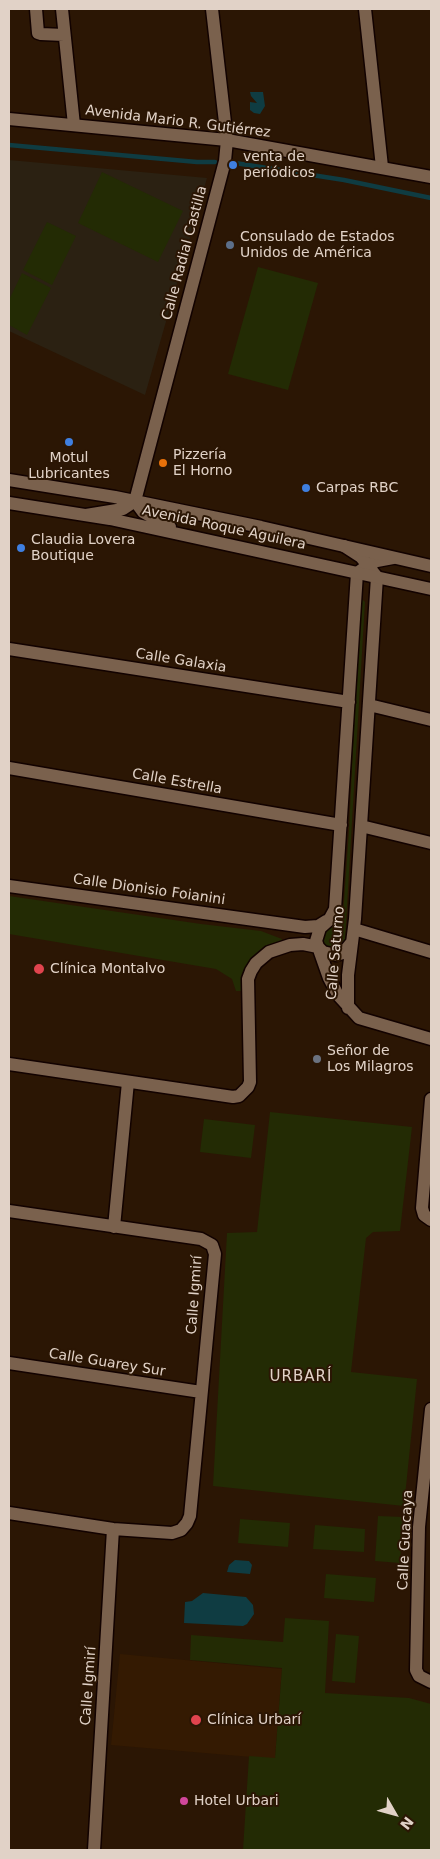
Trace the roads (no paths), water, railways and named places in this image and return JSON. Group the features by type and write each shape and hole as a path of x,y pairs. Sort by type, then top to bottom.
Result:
{"street":[{"path":"36,9 38,32 41,34 64,35"},
{"path":"62,9 74,125"},
{"name":"Calle Radial Castilla","path":"135,501 223,170 227,146 212,9"},
{"path":"365,9 382,167"},
{"name":"Avenida Mario R. Gutiérrez","path":"9,119 74,125 382,167 431,177"},
{"name":"Avenida Roque Aguilera","path":"9,480 135,501 261,526 431,566"},
{"path":"86,515 123,509 135,501 143,512 186,535"},
{"name":"Avenida Roque Aguilera","path":"9,503 86,515 186,535 431,589"},
{"path":"344,546 361,557 377,576"},
{"path":"357,573 368,565 386,558 398,559"},
{"name":"Calle Saturno","path":"348,1008 329,978 318,947 317,934 335,909 357,573"},
{"name":"Calle Saturno","path":"348,1008 348,975 353,936 361,826 377,576"},
{"name":"Calle Galaxia","path":"9,649 349,702"},
{"path":"369,705 431,720"},
{"name":"Calle Estrella","path":"9,768 341,825"},
{"path":"361,826 431,843"},
{"name":"Calle Dionisio Foianini","path":"9,886 305,927 318,926 328,920"},
{"path":"282,924 290,945"},
{"name":"Calle Dionisio Foianini","path":"282,924 297,930 318,947"},
{"path":"9,1064 233,1097 244,1092 250,1082 248,980 256,963 269,952 290,945 303,944 318,947 323,952 336,955 343,953 353,936 431,952"},
{"path":"348,1008 359,1018 431,1039"},
{"path":"9,1211 114,1227 128,1082"},
{"path":"431,1099 422,1208 424,1215 431,1220"},
{"name":"Calle Igmirí","path":"94,1850 113,1529 172,1533 181,1530 190,1516 215,1254 212,1245 201,1239 114,1227"},
{"name":"Calle Guarey Sur","path":"9,1363 202,1392"},
{"name":"Calle Guacaya","path":"431,1409 417,1673 431,1682"},
{"path":"9,1513 113,1529"}],"water":[{"path":"250,92 263,92 265,106 260,114 250,110 250,102 257,103"},
{"path":"235,1560 249,1561 252,1565 250,1574 227,1572 229,1565"},
{"path":"203,1593 246,1597 253,1605 254,1614 247,1624 243,1626 184,1623 185,1602 192,1601"}],"waterway":[{"path":"9,145 215,162"},
{"path":"235,163 344,180 431,198"}],"place":[{"name":"venta de periódicos","path":"233,165"},
{"name":"Consulado de Estados Unidos de América","path":"230,245"},
{"name":"Motul Lubricantes","path":"69,442"},
{"name":"Pizzería El Horno","path":"163,463"},
{"name":"Carpas RBC","path":"306,488"},
{"name":"Claudia Lovera Boutique","path":"21,548"},
{"name":"Clínica Montalvo","path":"39,969"},
{"name":"Señor de Los Milagros","path":"317,1059"},
{"name":"Clínica Urbarí","path":"196,1720"},
{"name":"Hotel Urbari","path":"184,1801"}],"district":[{"name":"URBARÍ","path":"301,1377"}]}
